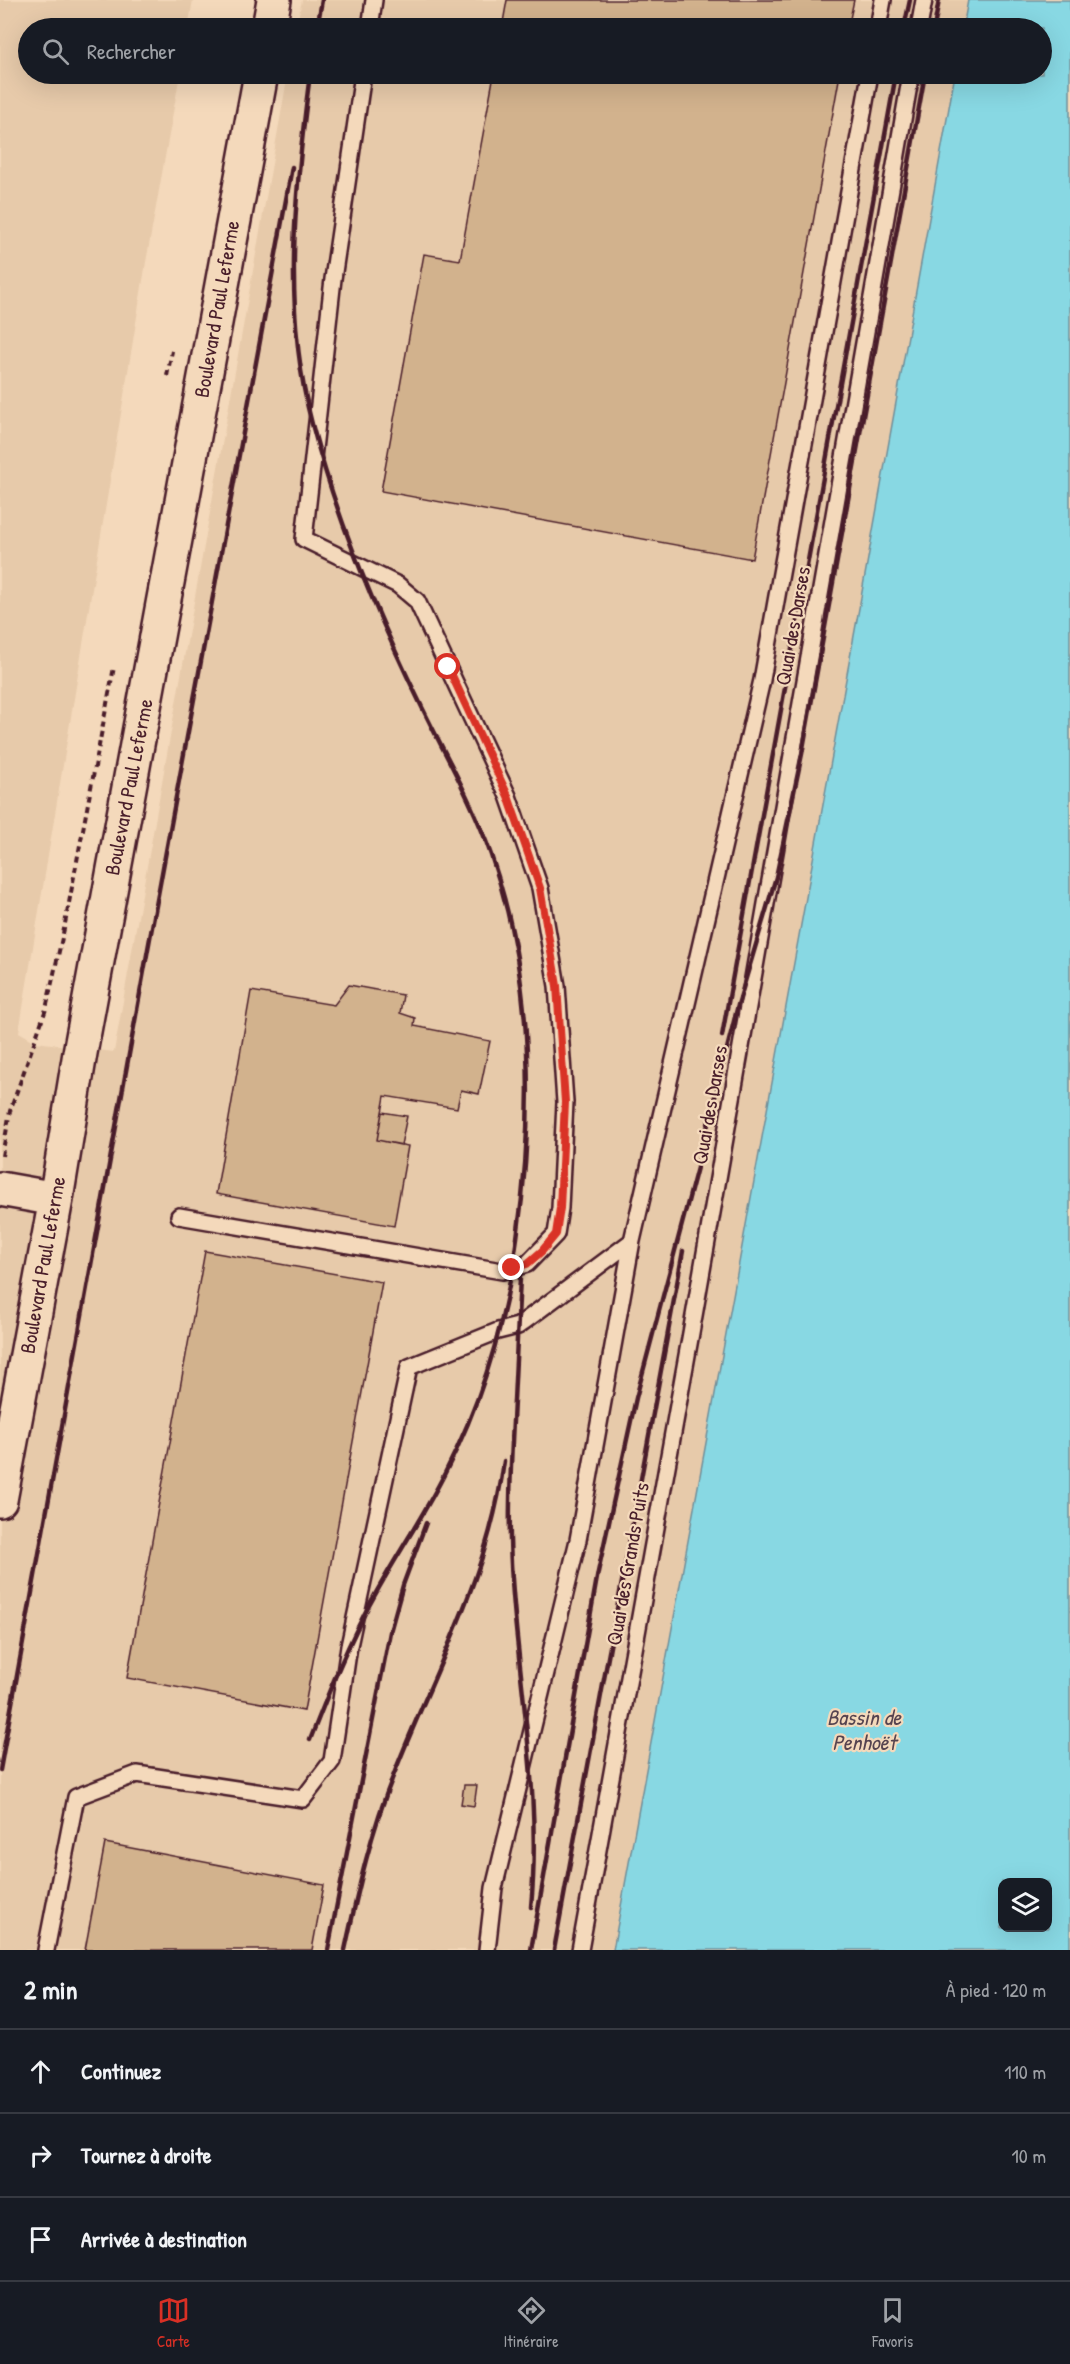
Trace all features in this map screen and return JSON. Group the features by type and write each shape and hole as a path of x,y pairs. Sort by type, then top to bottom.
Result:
{"main road":[{"path":"271,18 274,0"},
{"name":"Boulevard Paul Leferme","path":"0,1500 259,84"},
{"path":"0,1189 56,1199"}],"lane":[{"path":"371,18 374,0"},
{"path":"880,18 883,0"},
{"path":"921,18 924,0"},
{"path":"179,1216 502,1271 527,1264 556,1234 560,1208 565,1102 557,986 540,888 508,796 417,601 398,585 304,539 333,279 362,84"},
{"path":"487,1950 494,1888 578,1540 632,1241 762,680 868,84"},
{"name":"Quai des Darses","path":"717,1186 909,84"},
{"name":"Quai des Grands Puits","path":"580,1950 717,1186"},
{"path":"46,1950 76,1797 137,1774 303,1799 332,1761 349,1646 409,1367 498,1331 518,1326 632,1241"}],"path":[{"path":"0,1166 10,1111 46,1009"},
{"path":"0,1135 6,1131"}],"shaded area":[{"path":"0,0 193,0 190,18 18,18 18,84 178,84 146,262 19,1032 36,1042 114,1052 286,84 1052,84 1052,18 298,18 302,0 1070,0 1070,1950 0,1950"}],"water":[{"name":"Bassin de Penhoët","path":"968,0 1070,0 1070,1950 613,1950 953,84 1052,84 1052,18 965,18"}],"building":[{"path":"507,0 854,0 850,18 504,18"},
{"path":"492,84 838,84 752,559 381,491 424,254 460,260"},
{"path":"349,985 403,995 400,1013 415,1018 414,1026 490,1041 479,1094 461,1090 457,1108 385,1096 377,1140 408,1146 394,1226 216,1194 251,991 334,1005"},
{"path":"382,1112 407,1116 401,1145 377,1140"},
{"path":"205,1251 382,1282 304,1711 127,1678"},
{"path":"464,1785 477,1785 474,1806 461,1804"},
{"path":"105,1843 324,1885 312,1950 85,1950"}],"railway":[{"path":"319,18 322,0"},
{"path":"906,18 910,0"},
{"path":"936,18 939,0"},
{"path":"309,84 296,205 294,293 303,381 312,424 333,496 373,601 429,722 467,797 491,855 505,901 515,948 522,996 528,1093 523,1190 517,1238 506,1299 491,1359 458,1446 425,1510 372,1600 335,1679 310,1740"},
{"path":"722,1036 894,84"},
{"path":"531,1950 598,1572 636,1398 738,1005 776,877 802,754 923,84"},
{"path":"0,1770 292,167"},
{"path":"554,1950 683,1251"},
{"path":"521,1257 510,1524 512,1585 533,1814 534,1861 531,1907"},
{"path":"345,1950 378,1817 474,1582 487,1543 504,1461"},
{"path":"328,1950 390,1632 403,1585 426,1523"}],"route":[{"path":"448,667 508,796 540,888 557,986 565,1102 560,1208 556,1234 527,1264 512,1268"}]}
